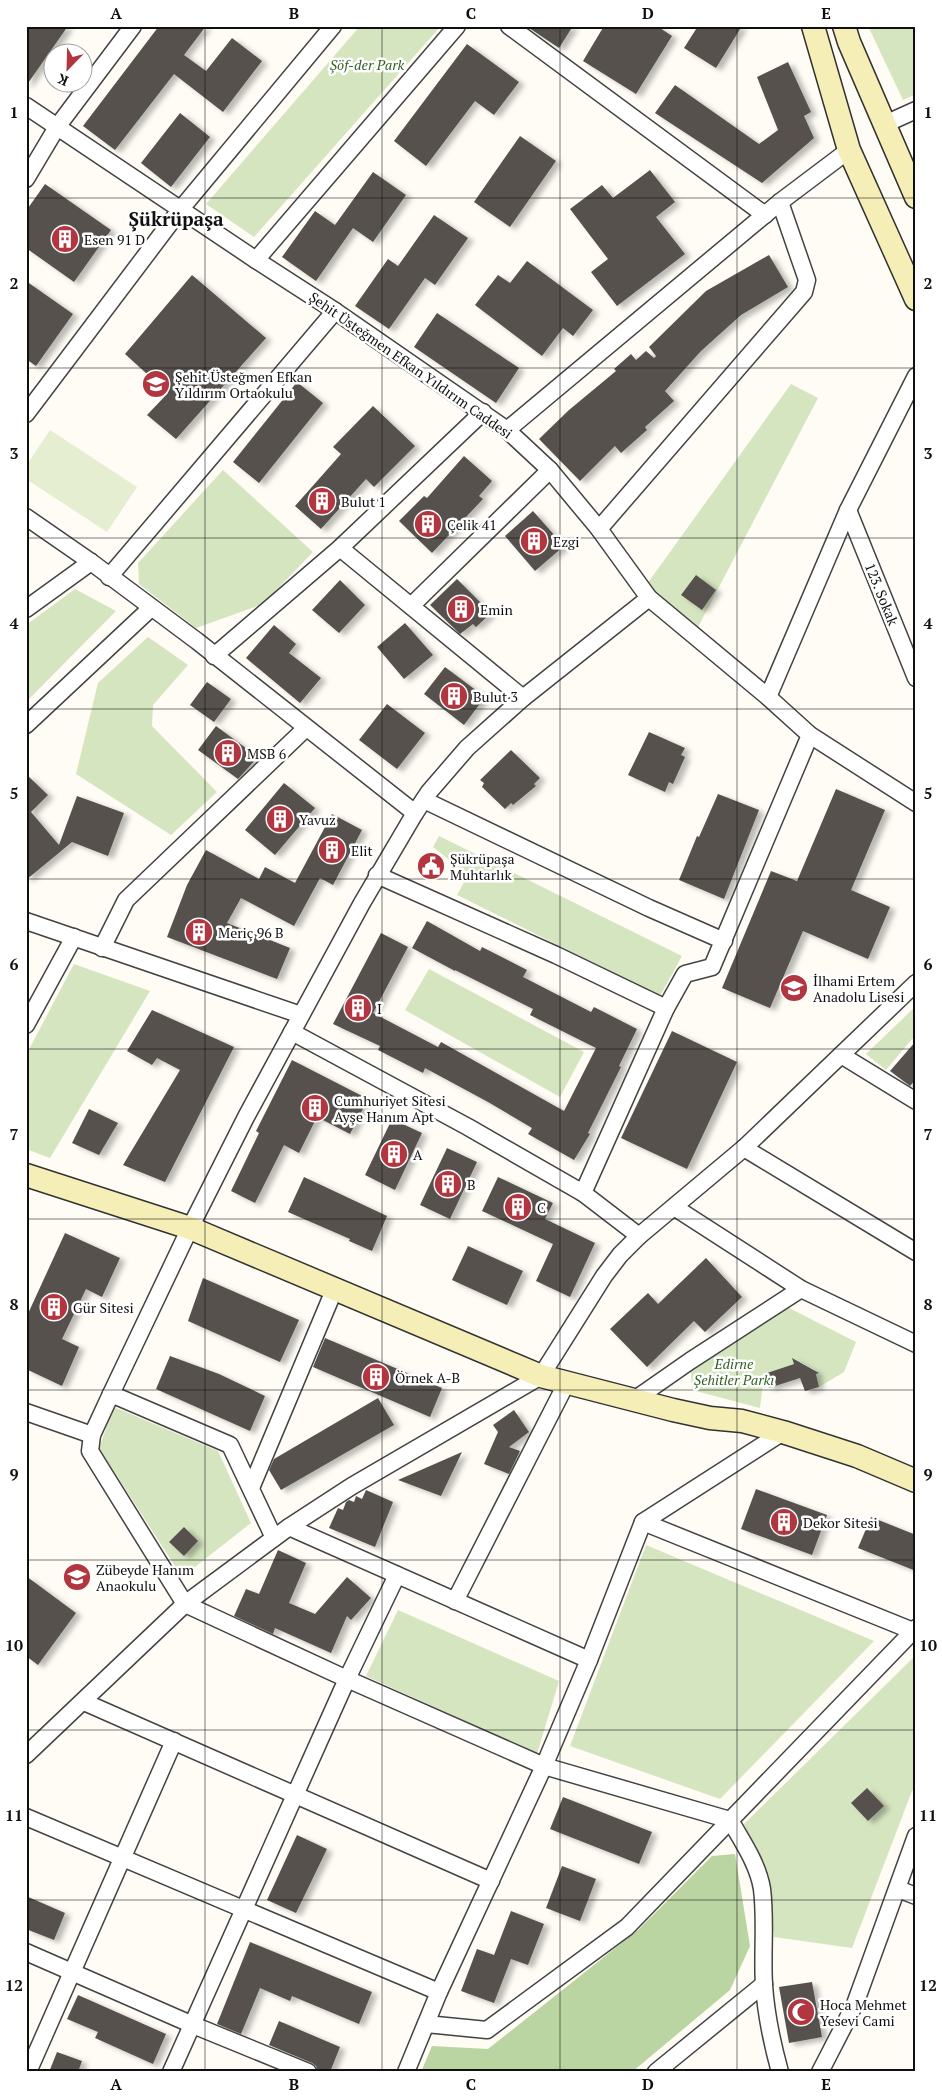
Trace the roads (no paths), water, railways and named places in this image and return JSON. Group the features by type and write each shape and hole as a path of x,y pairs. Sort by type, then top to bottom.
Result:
{"main road":[{"path":"813,26 849,150 916,298"},
{"path":"844,26 849,42 916,197"},
{"path":"26,1175 190,1228 541,1376 710,1418 742,1422 783,1432 914,1476"}],"street":[{"path":"26,179 57,127 133,26"},
{"path":"26,414 180,210 333,26"},
{"path":"256,260 456,26"},
{"path":"508,26 765,215"},
{"name":"Şehit Üsteğmen Efkan Yıldırım Caddesi","path":"26,106 180,210 335,311 507,430 550,470 598,529 649,598 768,697 810,735 916,803"},
{"path":"885,124 916,110"},
{"path":"507,430 780,202 849,150"},
{"path":"598,529 804,292 807,280 780,202"},
{"path":"110,577 335,311"},
{"path":"768,697 848,510 911,399 916,376"},
{"path":"214,656 340,548 483,412"},
{"path":"411,606 550,470"},
{"name":"123. Sokak","path":"848,510 916,678"},
{"path":"26,517 91,562 306,728 420,806 724,941"},
{"path":"340,548 523,698"},
{"path":"26,609 91,562"},
{"path":"649,598 523,698 466,748 420,806 378,875 301,1015 190,1228 92,1436 90,1451 185,1604 347,1679 544,1766 730,1820 747,1850 761,1888 765,1943 764,1984 770,2036 780,2072"},
{"path":"26,725 151,608"},
{"path":"102,948 126,900 306,728"},
{"path":"583,1193 666,1008 685,974 712,967 810,735"},
{"path":"378,875 556,955 666,1008"},
{"path":"26,921 301,1015"},
{"path":"26,1025 74,938"},
{"path":"26,1756 185,1604 274,1538 352,1486 541,1376 604,1276 639,1236 744,1148 916,983"},
{"path":"292,1032 583,1193 639,1236"},
{"path":"841,1056 916,1101"},
{"path":"744,1148 916,1252"},
{"path":"674,1207 801,1288 916,1344"},
{"path":"251,1488 335,1288"},
{"path":"634,1400 801,1288"},
{"path":"455,1601 567,1382"},
{"path":"111,1394 230,1445 274,1538"},
{"path":"26,1412 92,1436"},
{"path":"406,2072 439,1992 544,1766 589,1660 643,1522 783,1432"},
{"path":"426,2024 487,2030 627,1927 914,1630 643,1522"},
{"path":"289,1527 589,1660"},
{"path":"171,2072 347,1679 398,1575"},
{"path":"84,1702 491,1881"},
{"path":"28,2072 174,1741"},
{"path":"26,1817 439,1992"},
{"path":"820,2072 855,2004 916,1836"},
{"path":"898,1889 916,1896"},
{"path":"26,1952 193,2025 308,2072"},
{"path":"656,2072 764,1984"}],"place":[{"name":"Esen 91 D","path":"65,239"},
{"name":"Şehit Üsteğmen Efkan Yıldırım Ortaokulu","path":"156,384"},
{"name":"Bulut 1","path":"322,501"},
{"name":"Çelik 41","path":"428,524"},
{"name":"Ezgi","path":"534,541"},
{"name":"Emin","path":"461,609"},
{"name":"Bulut 3","path":"454,696"},
{"name":"MSB 6","path":"228,753"},
{"name":"Yavuz","path":"280,819"},
{"name":"Elit","path":"332,850"},
{"name":"Şükrüpaşa Muhtarlık","path":"431,866"},
{"name":"Meriç 96 B","path":"199,932"},
{"name":"İlhami Ertem Anadolu Lisesi","path":"794,988"},
{"name":"I","path":"358,1008"},
{"name":"Cumhuriyet Sitesi Ayşe Hanım Apt","path":"315,1108"},
{"name":"A","path":"394,1154"},
{"name":"B","path":"448,1184"},
{"name":"C","path":"518,1207"},
{"name":"Gür Sitesi","path":"54,1307"},
{"name":"Örnek A-B","path":"376,1377"},
{"name":"Dekor Sitesi","path":"784,1522"},
{"name":"Zübeyde Hanım Anaokulu","path":"77,1577"},
{"name":"Hoca Mehmet Yesevi Cami","path":"801,2012"}],"district":[{"name":"Şükrüpaşa","path":"176,218"}],"park label":[{"name":"Şöf-der Park","path":"367,64"},
{"name":"Edirne Şehitler Parkı","path":"734,1372"}]}
